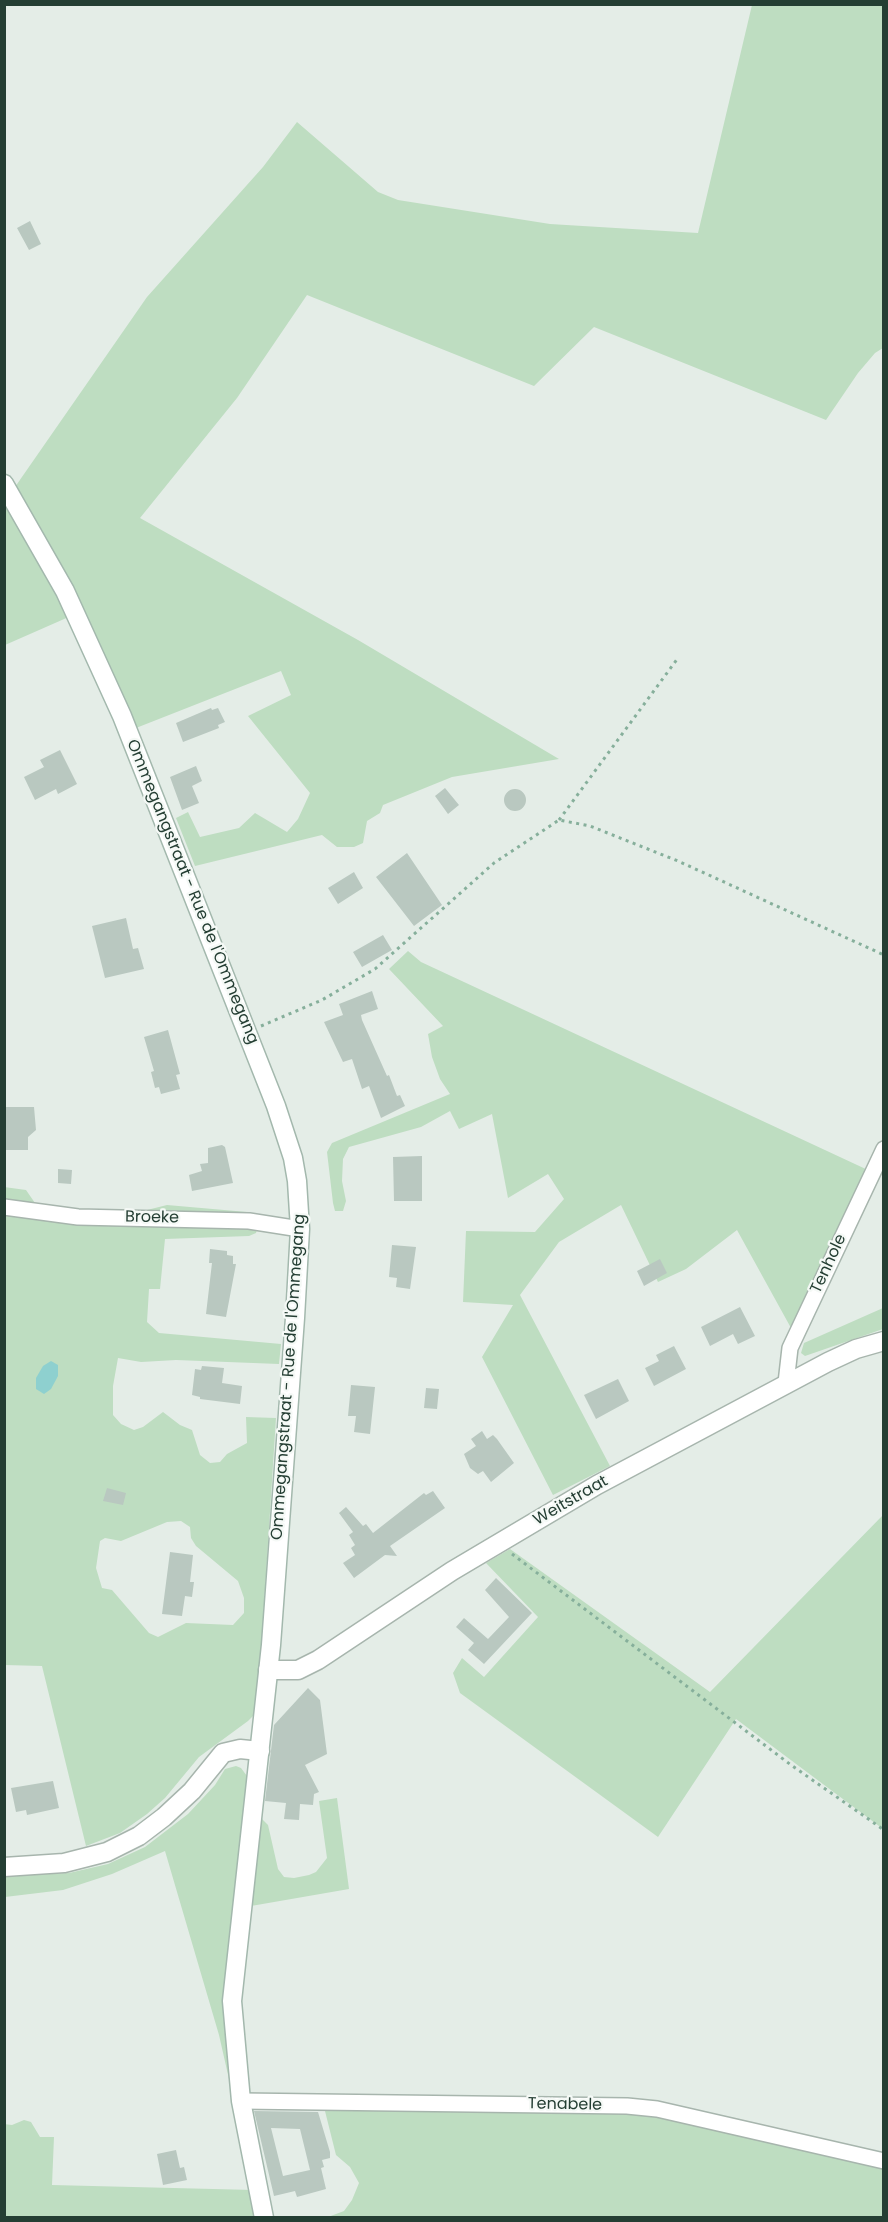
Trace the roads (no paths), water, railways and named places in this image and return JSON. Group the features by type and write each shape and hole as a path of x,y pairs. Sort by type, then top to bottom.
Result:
{"main road":[{"name":"Ommegangstraat - Rue de l'Ommegang","path":"4,484 66,591 90,642 248,1030 293,1158 300,1202 300,1229 268,1670 232,2001 241,2101 264,2217"},
{"name":"Weitstraat","path":"268,1670 298,1670 318,1660 498,1543 597,1485 786,1383 856,1349 884,1341"},
{"path":"4,1867 64,1863 107,1852 139,1836 164,1816 192,1791 223,1753 240,1749 260,1751"}],"street":[{"name":"Tenhole","path":"786,1383 790,1348 884,1149"},
{"name":"Broeke","path":"4,1208 78,1216 249,1221 300,1229"},
{"name":"Tenabele","path":"241,2101 637,2107 657,2109 884,2162"}],"water":[{"path":"51,1361 58,1365 58,1376 51,1389 44,1394 36,1389 36,1378 43,1366"}]}
